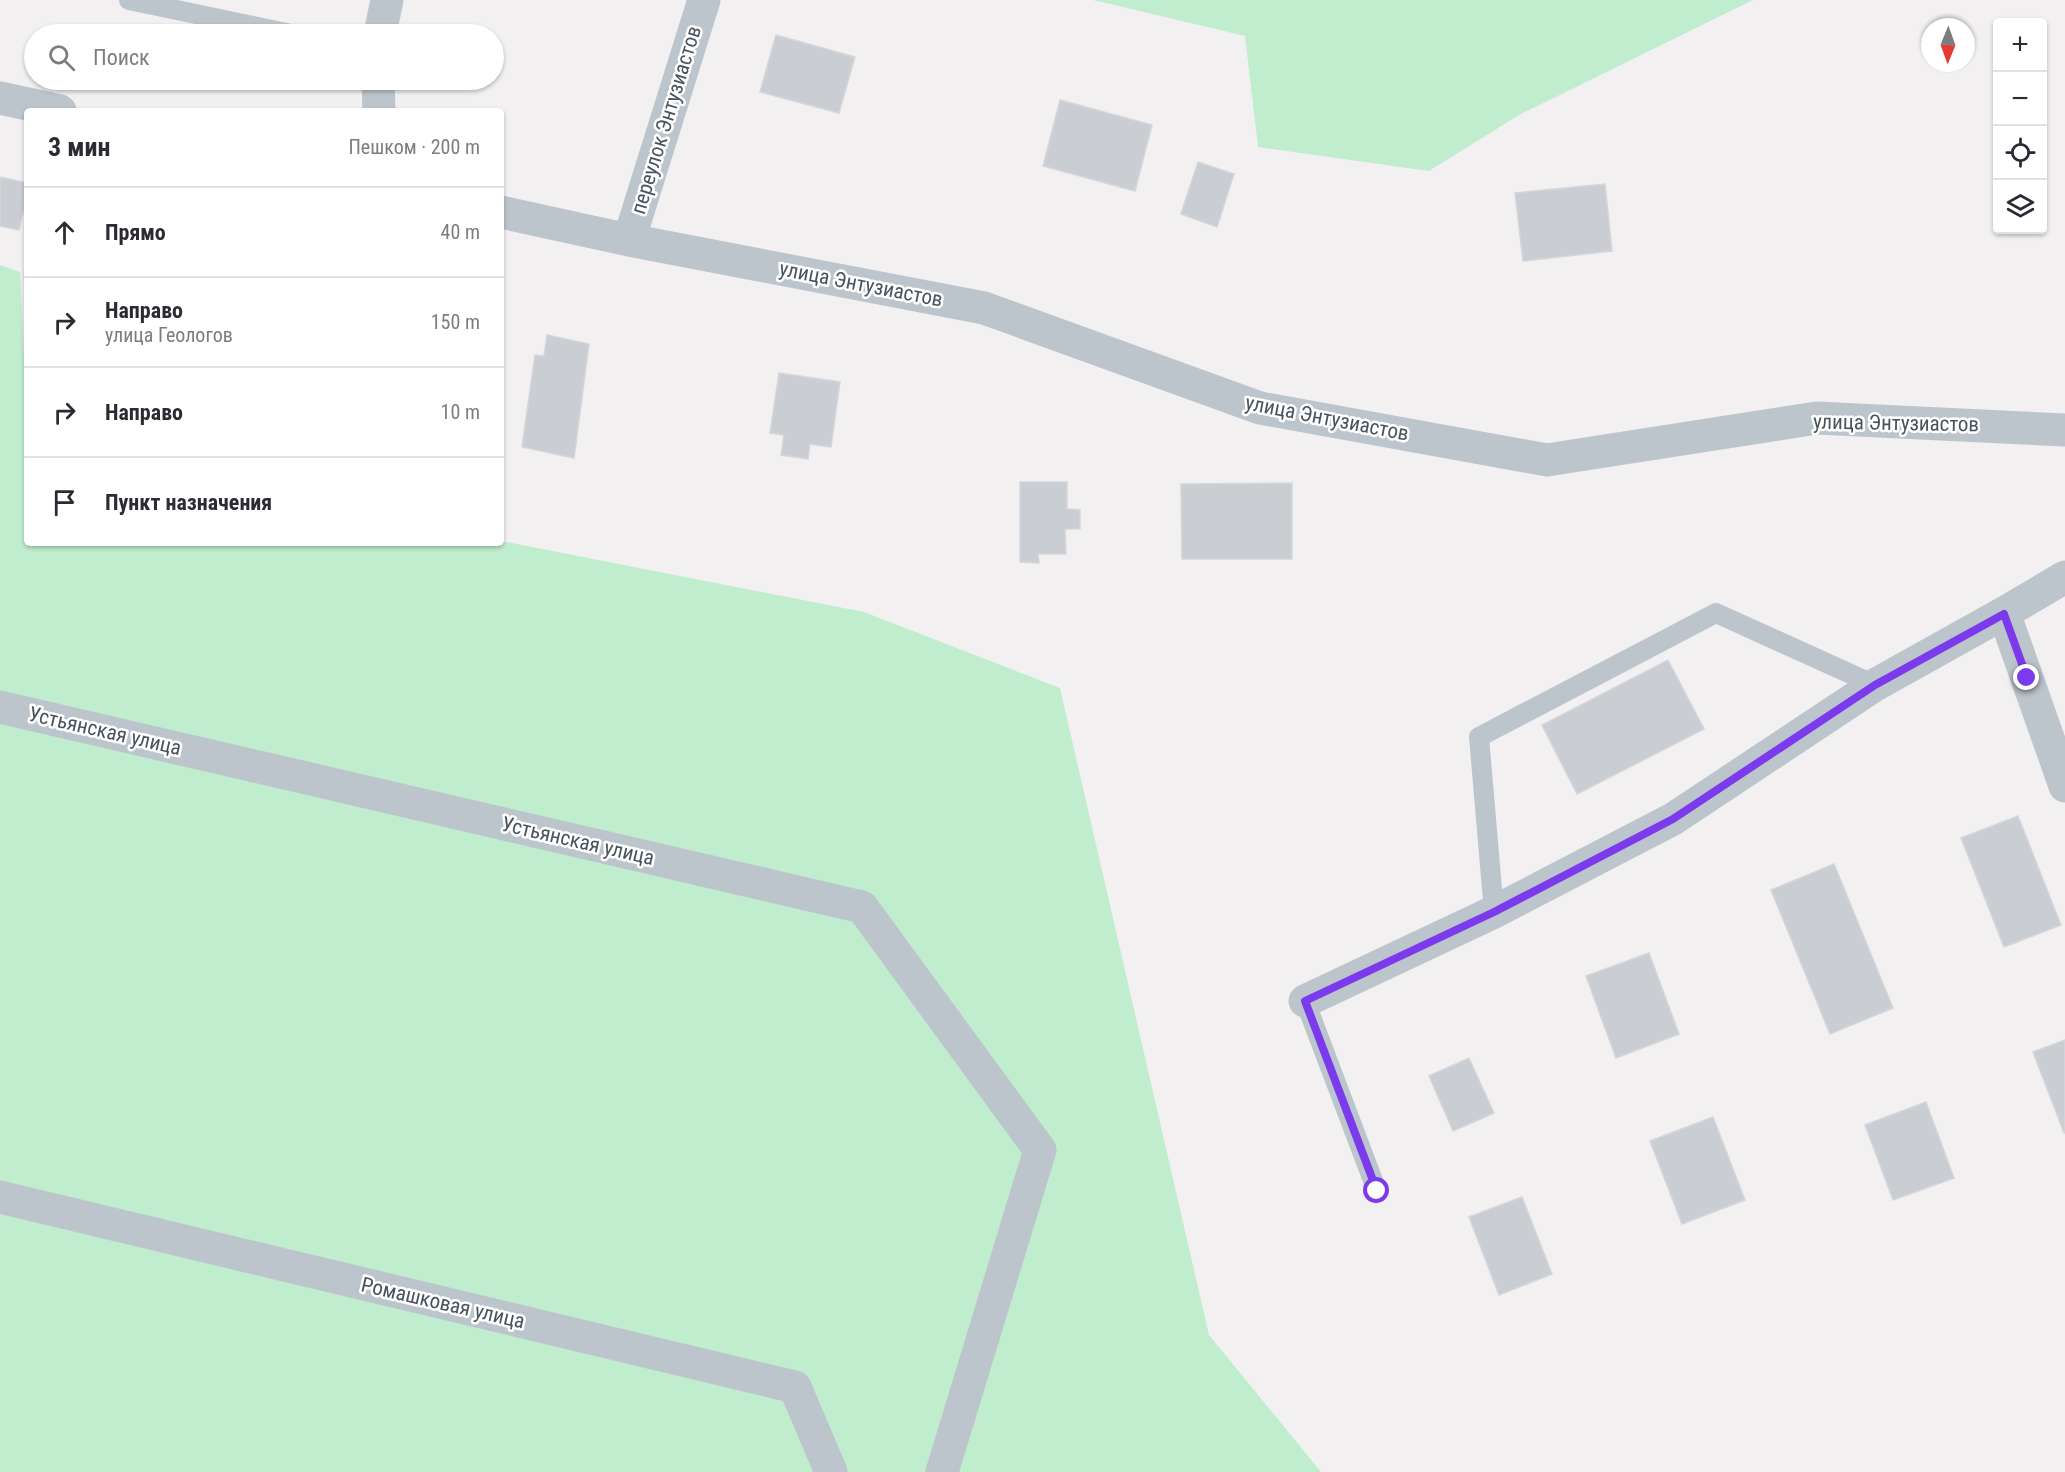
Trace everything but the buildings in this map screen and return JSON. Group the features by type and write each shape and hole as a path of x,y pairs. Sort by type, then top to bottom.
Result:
{"street":[{"path":"382,24 387,0"},
{"name":"переулок Энтузиастов","path":"628,240 704,0"},
{"path":"378,90 379,108"},
{"path":"0,98 46,108"},
{"name":"улица Энтузиастов","path":"504,213 628,240 984,308 1260,408 1547,460 1817,418 2065,430"},
{"path":"1305,1001 1494,912 1673,819 1875,685 2004,614 2065,577"},
{"path":"2004,614 2065,786"},
{"name":"Устьянская улица","path":"0,707 862,907 1040,1150 942,1472"},
{"name":"Ромашковая улица","path":"0,1197 795,1387 831,1472"}],"lane":[{"path":"129,0 243,24"},
{"path":"1494,912 1479,737 1716,613 1875,685"},
{"path":"1305,1001 1377,1191"}],"green space":[{"path":"1093,0 1753,0 1519,115 1429,171 1258,147 1245,36"},
{"path":"0,265 20,272 24,359 24,546 504,546 504,542 864,612 1060,688 1209,1335 1321,1472 0,1472"}],"route":[{"path":"1377,1191 1305,1001 1494,912 1673,819 1875,685 2004,614 2027,678"}]}
